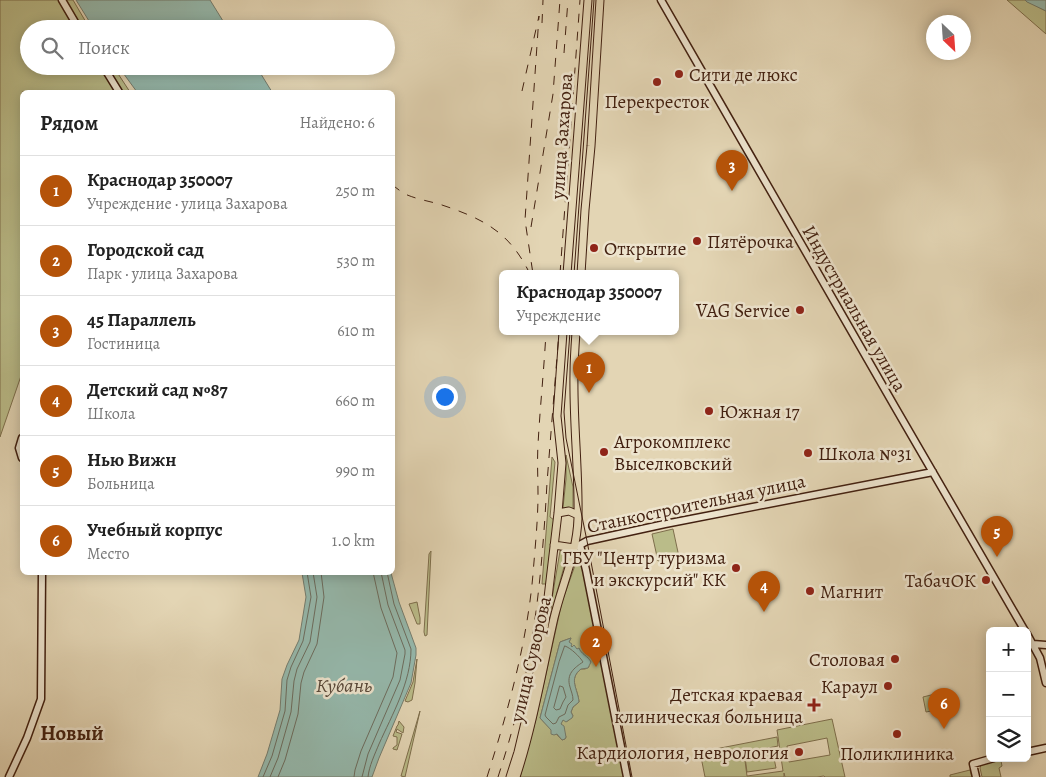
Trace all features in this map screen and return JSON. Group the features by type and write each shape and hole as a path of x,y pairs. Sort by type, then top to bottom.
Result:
{"main road":[{"name":"улица Захарова","path":"567,270 588,0"},
{"name":"улица Захарова","path":"581,270 600,0"},
{"path":"554,545 562,464 557,416 563,335"},
{"path":"576,335 574,417 578,493 577,546"},
{"path":"558,513 570,511 578,515"},
{"name":"Станкостроительная улица","path":"554,545 577,546"},
{"name":"улица Суворова","path":"510,777 518,752 537,672 554,545"},
{"name":"улица Суворова","path":"516,777 525,750 555,616 577,546"}],"street":[{"path":"62,0 74,20"},
{"name":"Индустриальная улица","path":"661,0 1023,627"},
{"path":"109,75 118,90"},
{"name":"Станкостроительная улица","path":"577,546 587,541 665,524 933,472"},
{"path":"577,546 586,570 627,777"},
{"path":"9,777 28,738 41,699 42,575"},
{"path":"1031,641 1040,658 1046,683"},
{"path":"1033,644 1046,647"},
{"path":"1040,658 1040,653 1046,647"},
{"path":"1031,751 1045,749"},
{"path":"976,777 973,764 986,760"},
{"path":"980,777 978,766 981,761"}],"green space":[{"path":"0,0 73,0 85,20 20,20 20,75 119,75 129,90 20,90 20,379 0,437"},
{"path":"1007,0 1025,0 1046,11 1046,34"},
{"path":"566,455 573,487 573,509 563,508"},
{"path":"552,457 555,462 550,517 554,520 546,584 542,584"},
{"path":"673,529 679,557 658,561 652,534"},
{"path":"431,551 427,635 425,636 429,554"},
{"path":"560,551 565,551 567,556 545,647"},
{"path":"578,557 581,558 625,777 520,777 536,719 562,602","holes":["571,638 569,642 571,646 583,654 589,667 581,669 575,677 579,702 573,707 571,712 573,716 568,721 563,720 561,723 566,737 562,740 540,718 560,642"]},
{"path":"417,602 420,624 417,624 409,604"},
{"path":"417,659 412,700 408,702 405,701 413,682"},
{"path":"943,692 946,708 926,712 923,697"},
{"path":"420,711 405,777 401,776"},
{"path":"832,719 845,777 785,777 784,773 784,777 705,777 700,752 777,737 778,746 744,753 747,776 783,771 777,730","holes":["827,738 830,755 789,762 787,746"]},
{"path":"399,721 404,727 403,733 397,729 396,732 402,734 397,750 393,748 397,745 397,737 393,736"},
{"path":"773,753 776,768 747,772 745,757"},
{"path":"1001,762 1002,766 999,768 1001,777 982,777 981,765"},
{"path":"970,770 972,777 950,777 950,775"}],"water":[{"path":"76,0 210,0 222,20 88,20"},
{"path":"1025,0 1046,0 1046,11 1027,2"},
{"path":"125,75 262,75 271,90 136,90"},
{"name":"Кубань","path":"302,575 392,575 399,602 416,648 416,655 411,683 372,777 258,777 280,710 282,679 299,640 306,597"},
{"path":"571,638 569,642 572,644 571,646 574,645 577,649 579,648 591,662 588,668 581,669 575,677 579,702 573,707 571,712 572,718 566,722 563,720 561,724 564,726 566,737 562,740 557,734 551,734 551,730 540,718 560,642"}],"tram line":[{"path":"574,270 594,0"},
{"path":"570,335 564,412 566,438 632,777"}],"railway":[{"path":"542,23 543,0"},
{"path":"531,227 553,94 560,0"},
{"path":"564,53 568,0"},
{"path":"560,270 580,0"},
{"path":"522,91 539,16 525,220 532,270"},
{"path":"395,187 413,197 454,209 492,228 512,246 528,270"},
{"path":"487,777 516,677 530,600 537,524 538,445 546,335"},
{"path":"498,777 521,695 534,625 543,544 559,335"}],"place":[{"name":"Сити де люкс","path":"679,74"},
{"name":"Перекресток","path":"657,82"},
{"name":"45 Параллель","path":"732,191"},
{"name":"Пятёрочка","path":"697,241"},
{"name":"Открытие","path":"594,248"},
{"name":"VAG Service","path":"800,310"},
{"name":"Краснодар 350007","path":"589,393"},
{"name":"Южная 17","path":"709,411"},
{"name":"Агрокомплекс Выселковский","path":"604,452"},
{"name":"Школа №31","path":"808,453"},
{"name":"Нью Вижн","path":"997,557"},
{"name":"ГБУ \"Центр туризма и экскурсий\" КК","path":"736,568"},
{"name":"ТабачОК","path":"986,580"},
{"name":"Магнит","path":"810,591"},
{"name":"Детский сад №87","path":"764,612"},
{"name":"Столовая","path":"895,659"},
{"name":"Городской сад","path":"596,667"},
{"name":"Караул","path":"888,686"},
{"name":"Детская краевая клиническая больница","path":"814,705"},
{"name":"Учебный корпус","path":"944,729"},
{"name":"Поликлиника","path":"897,734"},
{"name":"Кардиология, неврология","path":"799,752"}],"district":[{"name":"Новый","path":"72,733"}]}
